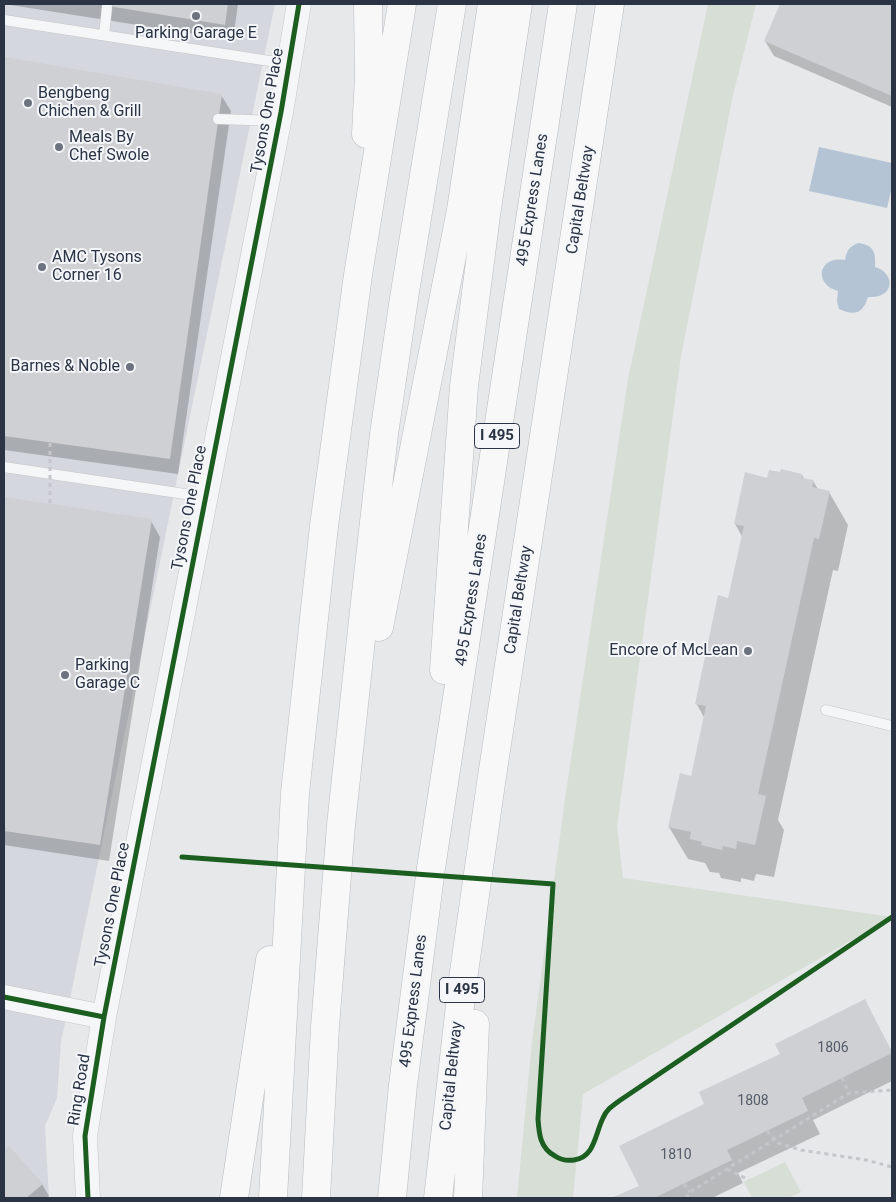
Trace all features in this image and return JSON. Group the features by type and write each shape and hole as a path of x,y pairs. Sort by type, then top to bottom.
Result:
{"highway":[{"path":"358,275 369,76 368,4"},
{"path":"234,1198 294,793 324,526 358,275 402,4"},
{"path":"316,1198 325,1027 341,825 384,434 452,4"},
{"path":"341,825 407,476 461,210 492,4"},
{"path":"430,868 464,386 486,215 518,4"},
{"name":"495 Express Lanes","path":"392,1198 404,1075 430,868 563,4"},
{"name":"Capital Beltway","path":"438,1198 463,979 491,783 610,4"},
{"path":"468,1198 482,889 491,783"},
{"path":"273,1198 294,793"}],"street":[{"name":"Tysons One Place","path":"104,1016 290,64 299,4"},
{"path":"4,997 104,1016"},
{"name":"Ring Road","path":"88,1198 85,1136 104,1016"}],"lane":[{"path":"104,35 107,6"},
{"path":"4,20 290,64"},
{"path":"218,119 279,121"},
{"path":"4,467 205,497"},
{"path":"826,710 892,726"}],"path":[{"path":"50,443 50,504"},
{"path":"842,1078 850,1093"},
{"path":"686,1198 690,1192 850,1093 892,1090"},
{"path":"767,1131 778,1143 801,1150 866,1160 892,1167"},
{"path":"727,1169 749,1180"},
{"path":"684,1184 690,1192"}],"shaded area":[{"path":"4,4 275,4 61,1042 57,1098 45,1126 49,1198 4,1198"},
{"path":"708,4 756,4 733,95 681,356 617,826 623,878 892,917 583,1094 573,1198 517,1198 532,1042 566,792 628,379"},
{"path":"785,1162 801,1192 788,1198 752,1198 744,1182"}],"water":[{"path":"819,147 892,163 892,187 887,208 809,191"},
{"path":"858,243 868,245 873,250 875,267 887,274 889,285 888,290 883,294 877,297 868,297 861,310 853,313 839,309 837,301 838,291 830,288 825,283 822,278 822,272 824,266 829,262 845,260 849,249"}],"building":[{"name":"Parking Garage E","path":"96,4 228,4 225,25"},
{"path":"780,4 892,4 892,96 764,41"},
{"path":"4,57 222,94 170,459 4,436"},
{"name":"Encore of McLean","path":"781,469 802,474 802,478 814,480 812,487 830,491 819,539 814,538 758,794 766,796 755,845 737,841 736,849 723,846 722,850 701,845 702,842 690,839 691,832 668,827 680,773 691,776 706,706 695,704 718,595 728,598 744,526 734,524 745,472 767,478 769,470 780,472"},
{"name":"Parking Garage C","path":"4,497 152,519 100,845 4,831"},
{"path":"865,999 892,1053 802,1098 808,1111 727,1150 732,1160 654,1198 611,1198 639,1186 619,1146 704,1104 699,1092 780,1054 775,1044"},
{"path":"9,1146 43,1184 26,1198 4,1198 4,1150"}],"cycle path":[{"path":"88,1198 85,1136 104,1017 281,112 299,4"},
{"path":"182,857 553,884 538,1119 543,1145 550,1153 566,1160 581,1158 590,1150 604,1115 614,1105 892,917"},
{"path":"4,997 104,1017"}],"place":[{"name":"Parking Garage E","path":"196,16"},
{"name":"Bengbeng Chichen & Grill","path":"28,103"},
{"name":"Meals By Chef Swole","path":"59,147"},
{"name":"AMC Tysons Corner 16","path":"42,267"},
{"name":"Barnes & Noble","path":"130,367"},
{"name":"Encore of McLean","path":"748,651"},
{"name":"Parking Garage C","path":"65,675"}]}
